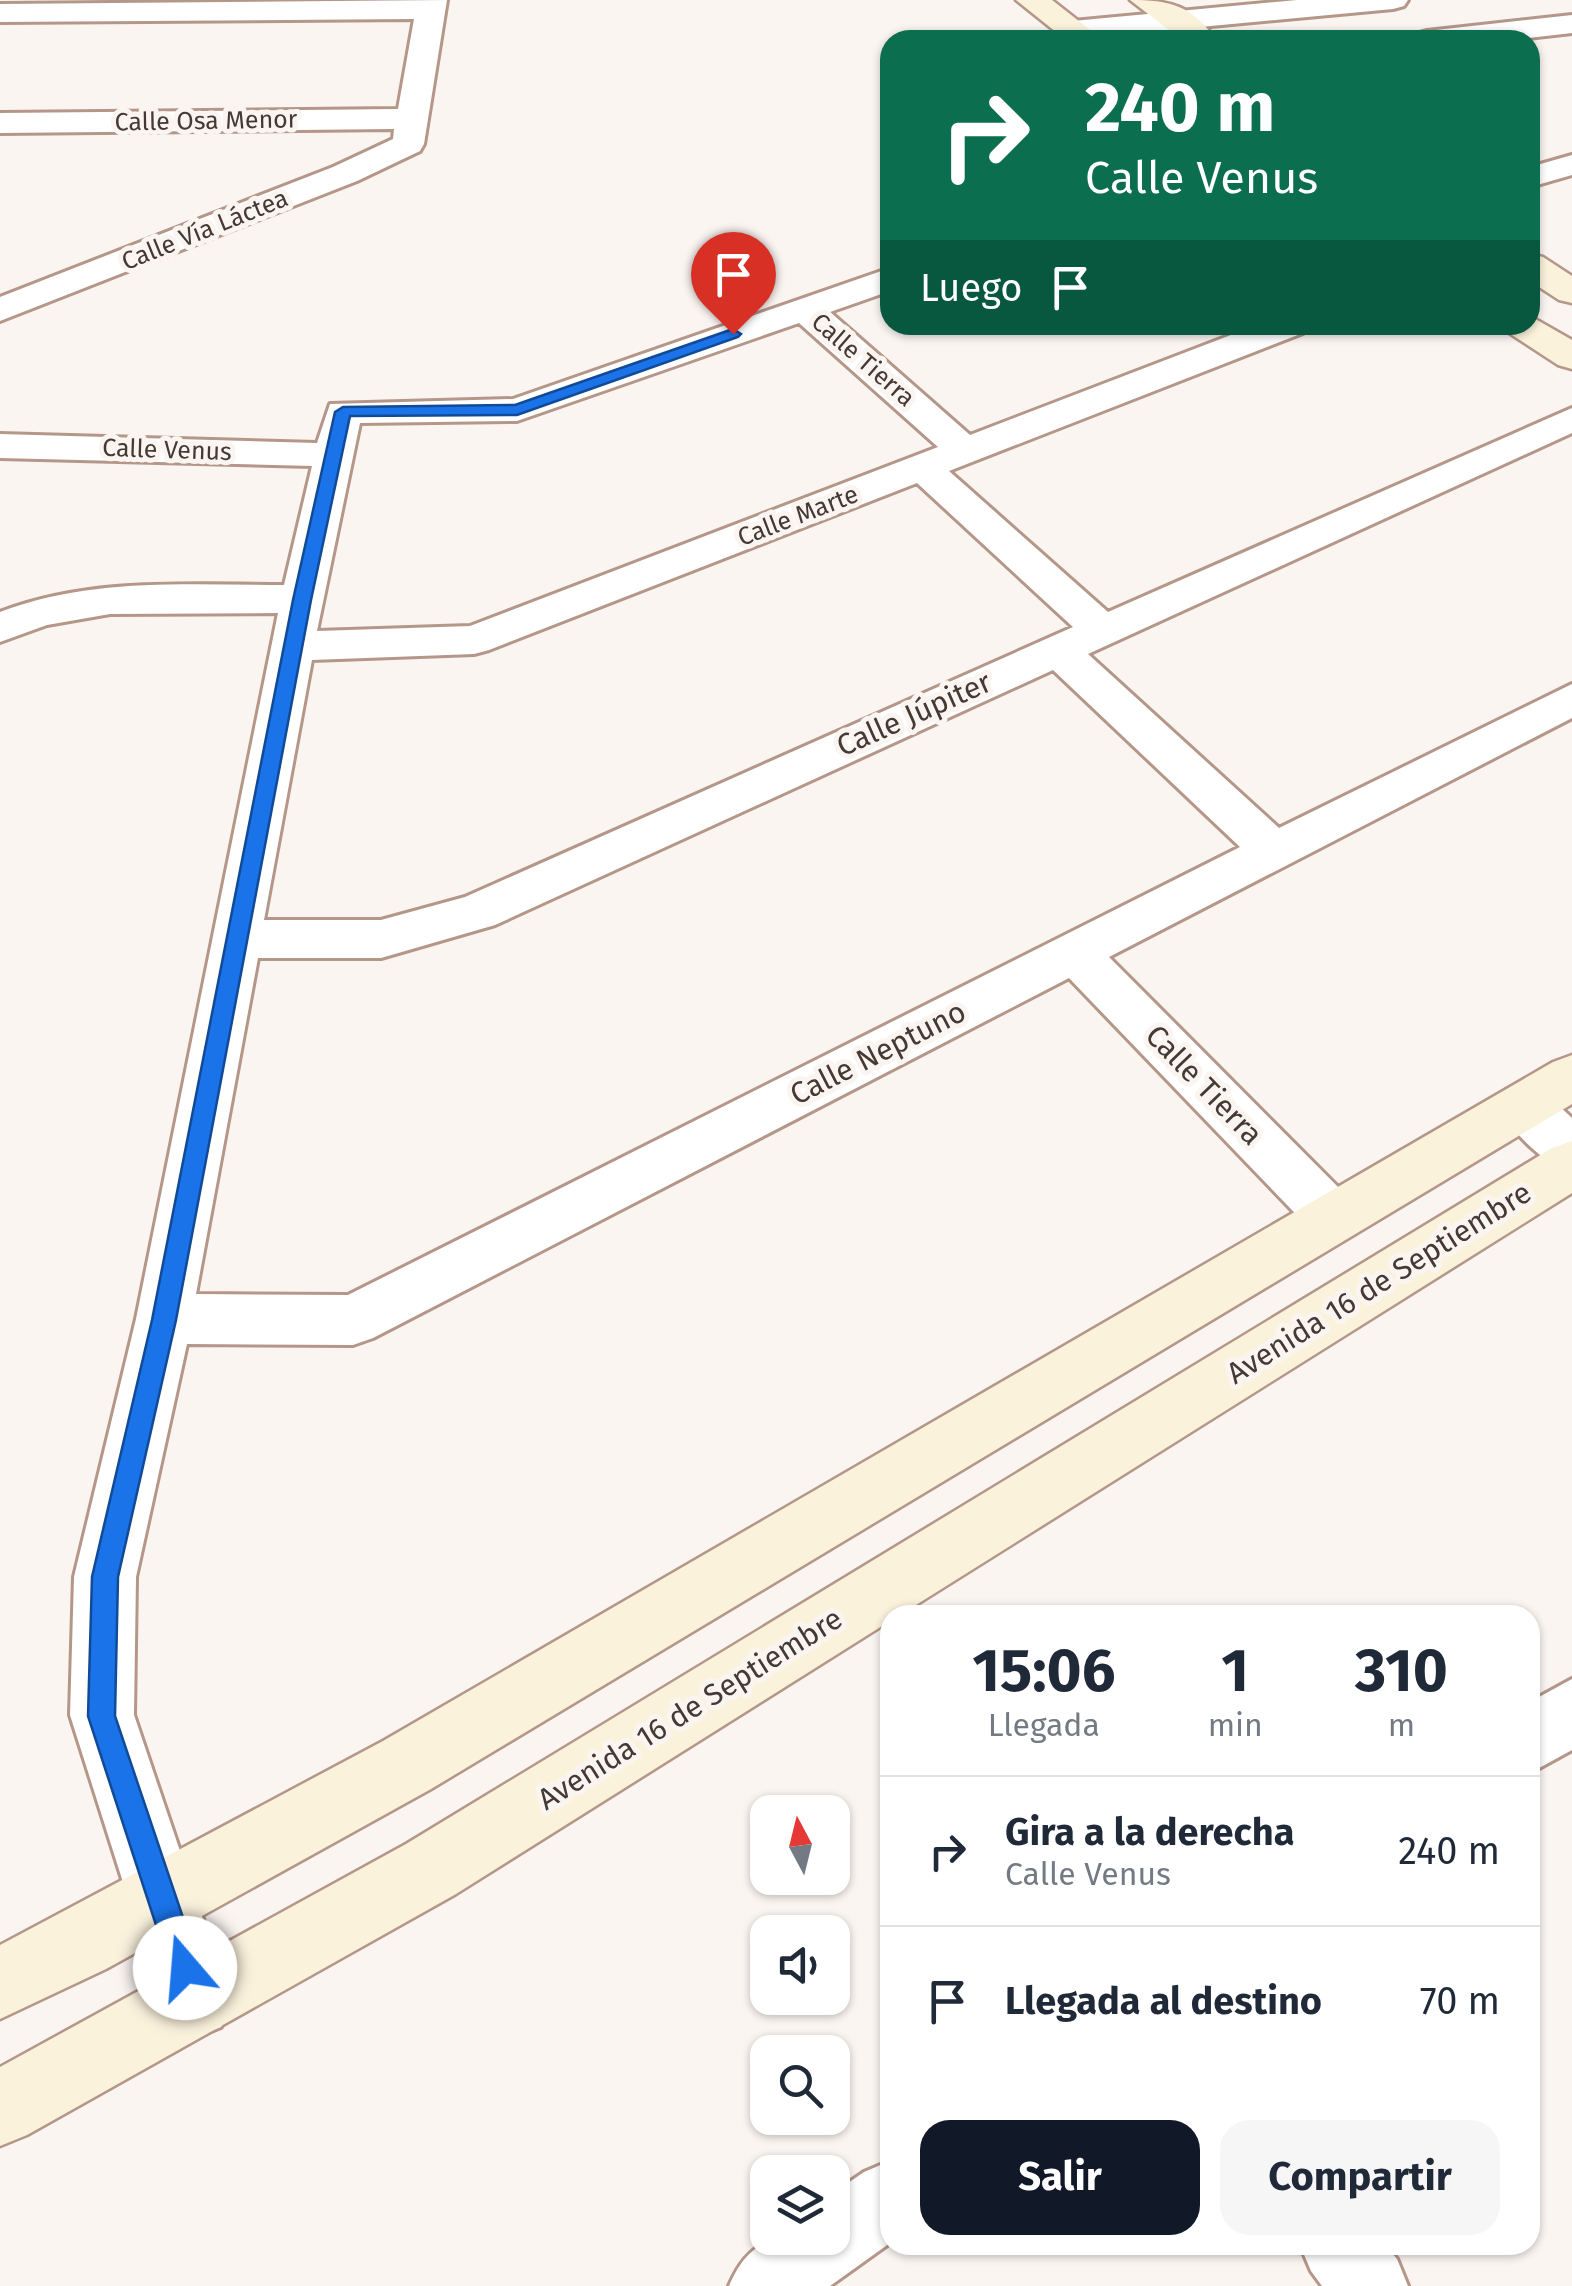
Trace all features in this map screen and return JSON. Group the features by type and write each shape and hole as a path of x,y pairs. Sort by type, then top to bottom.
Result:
{"street":[{"path":"1032,0 1073,30"},
{"path":"1146,0 1189,30"},
{"path":"1197,30 1394,0"},
{"path":"0,12 431,5 410,132"},
{"path":"1517,30 1572,24"},
{"name":"Calle Osa Menor","path":"0,123 410,132"},
{"name":"Calle Vía Láctea","path":"0,310 346,174 410,132"},
{"path":"1540,175 1572,165"},
{"path":"1540,272 1572,292"},
{"name":"Calle Venus","path":"0,446 338,433 517,410 880,283"},
{"name":"Calle Tierra","path":"805,309 966,450"},
{"name":"Calle Marte","path":"15,621 101,600 474,640 1264,335"},
{"path":"1538,335 1572,357"},
{"name":"Calle Júpiter","path":"240,938 382,940 478,912 1572,419"},
{"path":"196,2002 102,1716 105,1577 164,1320 338,433"},
{"path":"923,468 1100,629"},
{"path":"0,580 15,621"},
{"path":"1057,650 1273,850"},
{"name":"Calle Neptuno","path":"164,1320 353,1320 1572,699"},
{"name":"Calle Tierra","path":"1075,953 1332,1216"},
{"path":"0,1983 163,1900 407,1765 1548,1091 1572,1152"},
{"name":"Avenida 16 de Septiembre","path":"0,2108 431,1870 1572,1164"},
{"path":"1540,1734 1572,1711"},
{"path":"767,2286 880,2205"},
{"path":"1345,2255 1370,2286"}],"route":[{"path":"185,1968 102,1716 105,1577 164,1320 302,600 343,412 517,410 733,334"}]}
